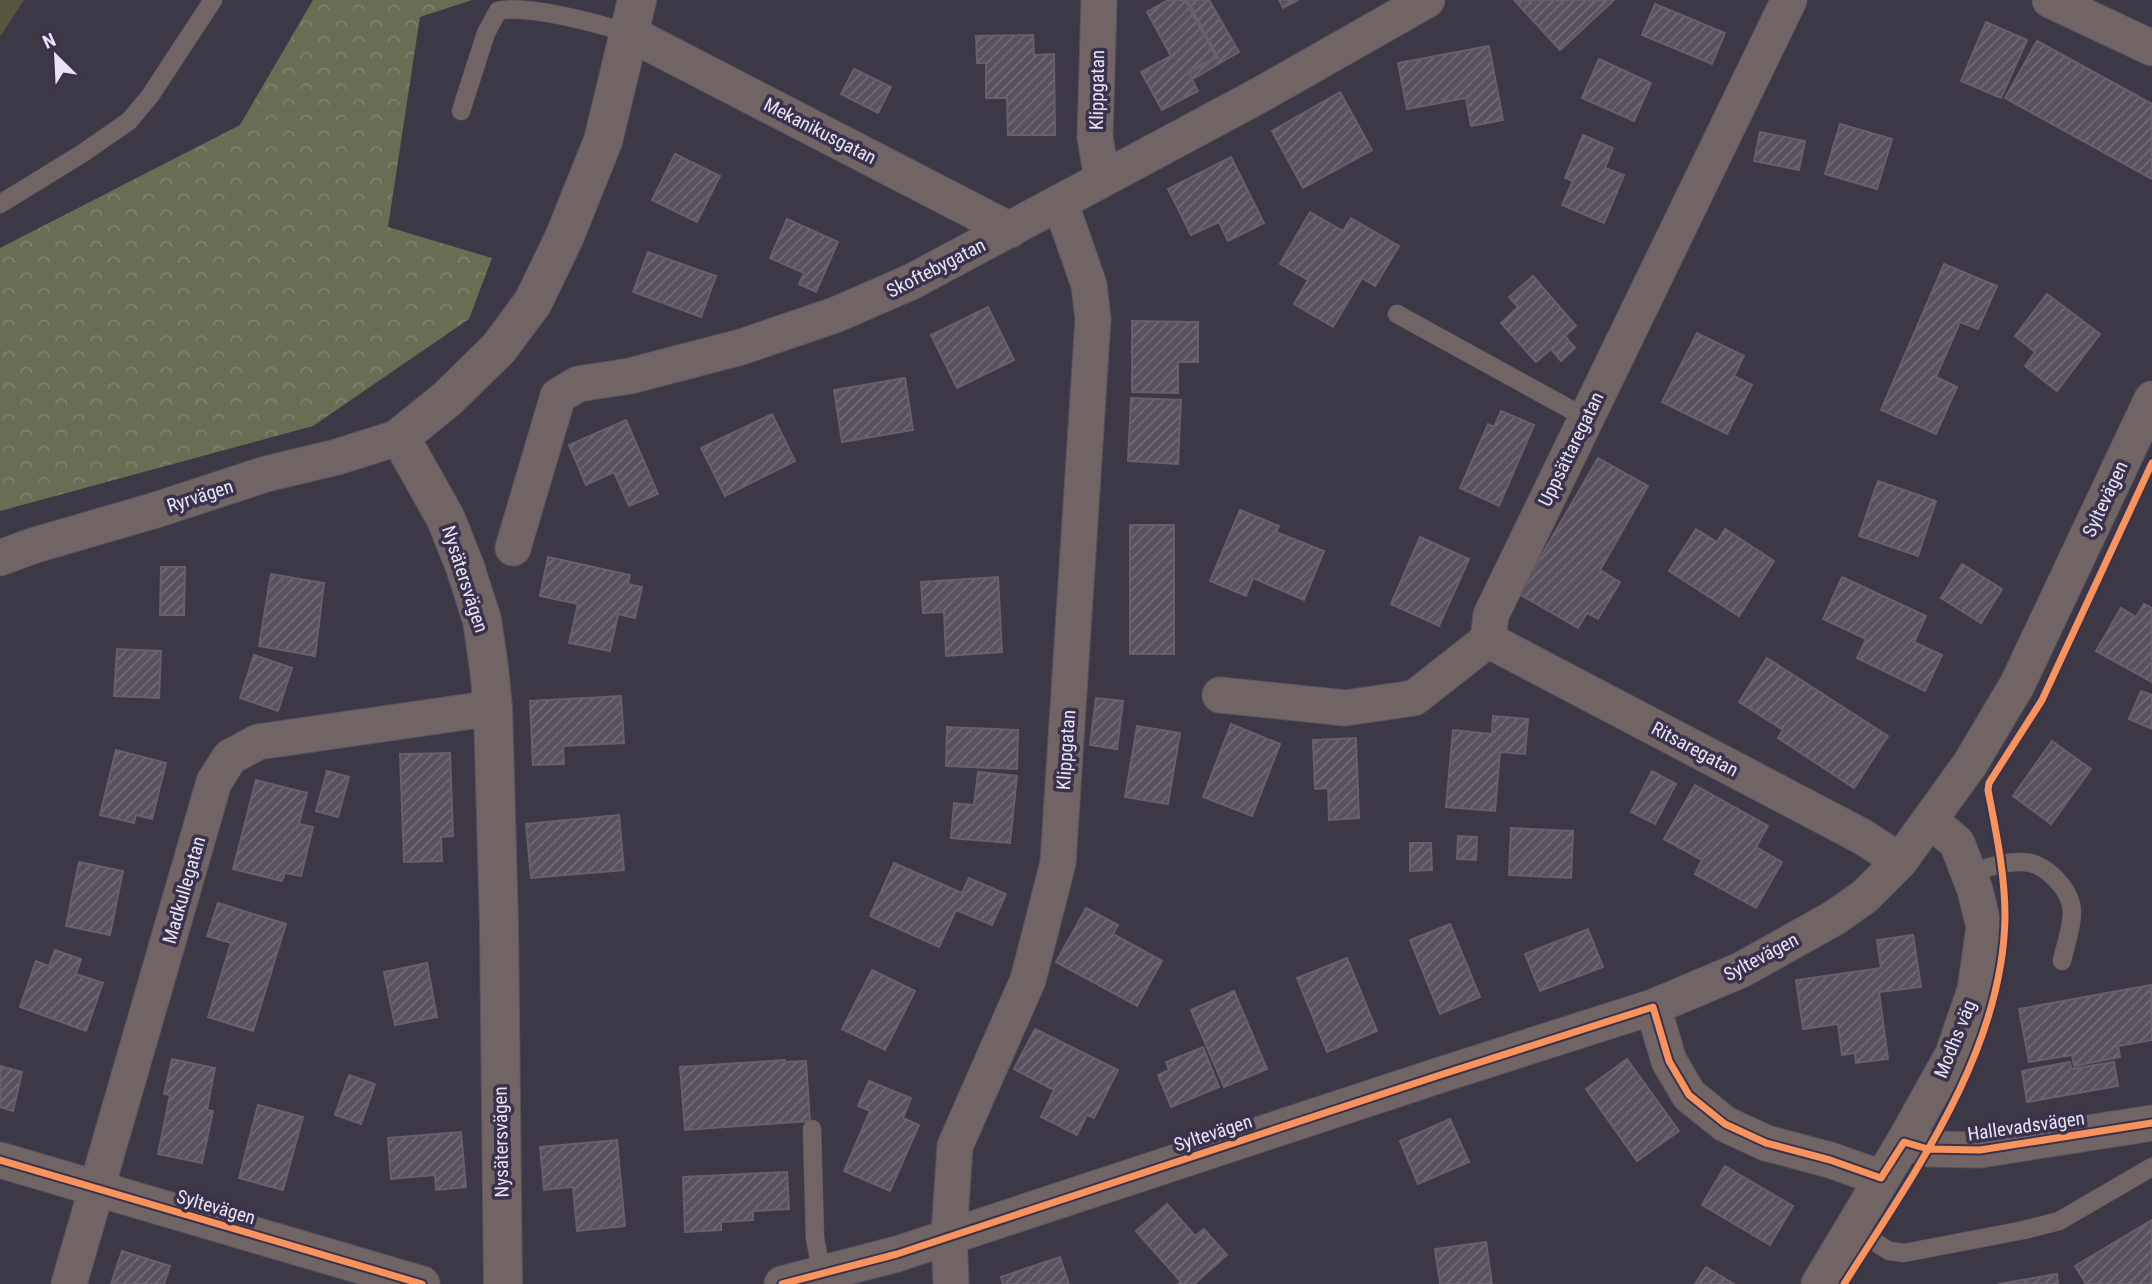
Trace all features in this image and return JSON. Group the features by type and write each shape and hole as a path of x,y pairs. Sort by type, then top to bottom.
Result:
{"street":[{"name":"Klippgatan","path":"1098,0 1096,136 1102,179"},
{"name":"Skoftebygatan","path":"513,548 558,396 578,384 630,376 741,347 835,315 911,282 1258,96 1427,0"},
{"name":"Uppsättaregatan","path":"1488,640 1491,615 1788,0"},
{"path":"2050,0 2152,48"},
{"path":"400,437 447,399 499,348 533,302 564,238 603,141 633,16"},
{"name":"Mekanikusgatan","path":"633,16 1010,230"},
{"name":"Klippgatan","path":"951,1284 950,1235 955,1146 1028,980 1058,863 1093,319 1089,285 1060,202"},
{"name":"Syltevägen","path":"782,1284 897,1254 1653,1007 1741,970 1834,918 1864,897 1900,861 1970,764 2017,685 2152,399"},
{"name":"Ryrvägen","path":"0,558 266,474 337,457 400,437"},
{"name":"Nysätersvägen","path":"400,437 446,519 465,567 482,620 494,708 503,1284"},
{"path":"1220,695 1345,708 1414,698 1488,640"},
{"name":"Ritsaregatan","path":"1488,640 1863,837 1900,861"},
{"name":"Madkullegatan","path":"69,1284 214,782 230,757 258,742 494,708"},
{"name":"Modhs väg","path":"1819,1284 1953,1054 1975,990 1984,927 1957,843 1931,821"},
{"path":"1653,1007 1669,1061 1689,1094 1725,1124 1766,1143 1830,1160 1881,1178"},
{"name":"Hallevadsvägen","path":"1904,1142 1928,1149 1980,1150 2152,1123"},
{"name":"Syltevägen","path":"0,1160 422,1284"}],"lane":[{"path":"0,204 83,153 128,121 149,96 213,0"},
{"path":"461,111 486,33 498,11 510,8 633,16"},
{"path":"1396,314 1586,418"},
{"path":"1969,874 2002,863 2026,861 2061,883 2070,898 2072,915 2062,961"},
{"path":"812,1129 815,1238 822,1275"},
{"path":"1853,1228 1889,1251 1904,1253 2024,1230 2059,1221 2152,1167"}],"green space":[{"path":"0,0 24,0 0,37"},
{"path":"313,0 472,0 420,17 388,227 492,258 469,319 313,426 0,511 0,248 240,125"}],"building":[{"path":"1168,0 1185,0 1216,57 1188,71 1198,91 1162,110 1141,72 1171,56 1147,12"},
{"path":"1187,0 1209,0 1239,52 1193,79 1189,73 1218,57"},
{"path":"1279,0 1298,0 1283,8"},
{"path":"1514,0 1614,0 1560,50"},
{"path":"1655,4 1725,33 1712,64 1642,35"},
{"path":"1986,22 2027,40 2001,98 1961,81"},
{"path":"1033,35 1034,55 1054,54 1055,135 1008,135 1007,98 986,98 986,63 977,63 976,36"},
{"path":"2037,41 2152,104 2152,179 2005,98"},
{"path":"1489,46 1503,120 1471,126 1466,98 1407,109 1398,63"},
{"path":"1599,59 1651,83 1634,121 1582,98"},
{"path":"854,69 891,87 878,113 841,94"},
{"path":"1340,92 1372,150 1303,188 1272,131"},
{"path":"1840,124 1892,139 1877,189 1825,174"},
{"path":"1760,132 1805,141 1799,170 1754,161"},
{"path":"1583,135 1613,148 1605,168 1624,175 1604,223 1562,205 1573,181 1565,178"},
{"path":"675,154 720,176 697,222 652,200"},
{"path":"1231,157 1264,223 1228,241 1219,222 1191,235 1168,189"},
{"path":"1310,212 1343,231 1351,218 1399,246 1375,286 1362,278 1333,327 1294,304 1308,280 1280,264"},
{"path":"787,219 838,242 816,292 799,284 804,273 770,258"},
{"path":"648,252 716,276 701,317 633,292"},
{"path":"1944,264 1997,286 1978,329 1960,322 1936,377 1957,387 1936,434 1881,410"},
{"path":"1533,276 1576,326 1565,336 1575,348 1561,361 1551,349 1536,362 1501,323 1518,307 1509,297"},
{"path":"2047,294 2100,334 2057,391 2025,366 2035,352 2015,336"},
{"path":"988,307 1014,360 957,388 931,335"},
{"path":"1132,321 1198,322 1198,362 1178,362 1178,393 1132,392"},
{"path":"1697,333 1744,356 1734,376 1752,385 1727,434 1662,402"},
{"path":"905,378 913,430 842,442 834,390"},
{"path":"1131,398 1181,400 1178,464 1128,461"},
{"path":"1501,411 1534,425 1499,506 1460,488 1488,424 1494,427"},
{"path":"772,414 795,461 725,496 701,448"},
{"path":"626,420 658,494 629,506 614,472 586,485 569,445"},
{"path":"1598,458 1648,486 1600,570 1620,582 1598,619 1587,613 1578,628 1519,594"},
{"path":"1878,481 1936,501 1918,556 1859,536"},
{"path":"1240,510 1279,526 1276,532 1324,551 1304,600 1253,578 1246,596 1210,581"},
{"path":"1130,525 1174,525 1174,654 1130,654"},
{"path":"1696,529 1717,542 1725,529 1774,561 1739,616 1669,571"},
{"path":"1420,537 1469,559 1439,626 1391,604"},
{"path":"548,557 630,575 628,584 642,587 635,618 618,614 610,651 569,643 578,604 540,596"},
{"path":"1962,564 2002,589 1981,623 1941,598"},
{"path":"161,567 185,567 184,615 160,615"},
{"path":"271,574 324,583 315,656 259,646"},
{"path":"998,577 1002,652 946,656 944,612 923,613 921,582"},
{"path":"1842,577 1926,616 1914,642 1942,655 1925,691 1857,658 1866,639 1823,619"},
{"path":"2144,604 2152,608 2152,682 2096,651 2121,608 2136,617"},
{"path":"117,649 161,651 159,698 114,696"},
{"path":"254,655 292,668 278,711 240,698"},
{"path":"1767,658 1888,736 1854,788 1778,738 1783,730 1739,702"},
{"path":"2141,691 2152,695 2152,729 2129,719"},
{"path":"621,696 624,743 563,746 564,764 533,765 530,701"},
{"path":"1096,698 1123,701 1117,749 1090,745"},
{"path":"1493,716 1528,719 1525,754 1500,752 1495,811 1446,807 1453,730 1492,734"},
{"path":"1231,724 1280,744 1252,816 1203,797"},
{"path":"1137,726 1180,733 1168,804 1125,797"},
{"path":"947,727 1018,730 1017,769 946,766"},
{"path":"1356,738 1359,818 1329,820 1328,788 1315,789 1313,740"},
{"path":"2052,741 2091,769 2051,824 2013,796"},
{"path":"116,750 166,763 152,819 136,815 134,823 100,815"},
{"path":"450,753 453,836 441,837 442,861 404,862 400,754"},
{"path":"327,771 349,777 338,817 316,811"},
{"path":"1652,771 1676,784 1655,824 1631,812"},
{"path":"978,772 1017,776 1010,843 951,838 954,803 974,805"},
{"path":"256,780 307,793 299,824 313,827 301,876 285,873 282,881 233,869"},
{"path":"1695,785 1768,826 1756,847 1782,862 1756,908 1695,874 1702,860 1664,839"},
{"path":"619,815 624,870 531,878 526,824"},
{"path":"1511,828 1573,831 1571,878 1509,875"},
{"path":"1458,836 1477,837 1476,860 1457,859"},
{"path":"1410,843 1431,843 1432,870 1410,871"},
{"path":"79,862 123,871 110,935 66,926"},
{"path":"894,863 962,893 969,878 1006,894 992,925 956,910 939,947 870,916"},
{"path":"218,903 286,924 253,1031 208,1017 231,943 207,936"},
{"path":"1086,908 1118,925 1113,934 1162,961 1137,1006 1056,962"},
{"path":"1450,924 1480,997 1440,1014 1410,940"},
{"path":"1588,929 1603,967 1540,991 1525,954"},
{"path":"1913,935 1921,987 1879,992 1888,1059 1856,1063 1855,1053 1842,1055 1838,1024 1803,1029 1796,980 1881,968 1877,940"},
{"path":"55,950 81,959 76,974 103,983 86,1031 20,1007 36,961 49,966"},
{"path":"1347,958 1377,1031 1327,1052 1297,978"},
{"path":"427,963 437,1017 395,1025 384,972"},
{"path":"872,970 915,991 885,1050 842,1029"},
{"path":"2151,985 2152,1040 2118,1046 2120,1057 2074,1066 2072,1055 2029,1062 2019,1009"},
{"path":"1234,991 1267,1069 1224,1087 1191,1010"},
{"path":"1035,1029 1118,1070 1094,1118 1087,1115 1077,1135 1041,1117 1054,1090 1014,1069"},
{"path":"1203,1047 1219,1087 1171,1107 1158,1075 1169,1070 1166,1062"},
{"path":"172,1059 215,1068 207,1110 213,1111 202,1163 158,1154 170,1095 164,1094"},
{"path":"1627,1059 1679,1131 1637,1161 1586,1089"},
{"path":"806,1061 810,1121 685,1130 680,1067"},
{"path":"2070,1062 2071,1069 2114,1062 2118,1086 2027,1102 2022,1071"},
{"path":"0,1066 22,1072 13,1111 0,1107"},
{"path":"349,1075 375,1084 361,1124 335,1115"},
{"path":"869,1081 911,1098 903,1118 919,1125 890,1191 844,1171 870,1111 858,1106"},
{"path":"258,1105 303,1117 283,1190 239,1178"},
{"path":"1450,1119 1469,1162 1418,1184 1400,1141"},
{"path":"461,1132 466,1187 436,1190 435,1175 391,1179 388,1138"},
{"path":"617,1140 625,1226 577,1231 573,1187 544,1190 540,1147"},
{"path":"1725,1166 1793,1206 1770,1245 1702,1205"},
{"path":"787,1172 789,1209 753,1211 753,1220 721,1222 721,1230 685,1232 683,1177"},
{"path":"1167,1204 1195,1236 1204,1229 1227,1255 1194,1284 1178,1284 1181,1282 1136,1231"},
{"path":"2152,1220 2152,1284 2086,1284 2075,1266"},
{"path":"1486,1242 1492,1284 1440,1284 1435,1249"},
{"path":"122,1251 170,1266 164,1284 111,1284"},
{"path":"1060,1257 1069,1284 1003,1284 1001,1277"},
{"path":"1706,1267 1734,1284 1695,1284"},
{"path":"2057,1274 2058,1284 1998,1284"}],"cycle path":[{"path":"1844,1284 1898,1200 1950,1110 1989,1016 2000,967 2005,917 2002,869 1989,783 2042,700 2152,463"},
{"path":"782,1284 897,1254 1653,1007 1669,1061 1689,1095 1725,1124 1766,1143 1830,1160 1881,1178 1904,1142 1928,1149 1980,1150 2152,1123"},
{"path":"0,1160 422,1284"}]}
